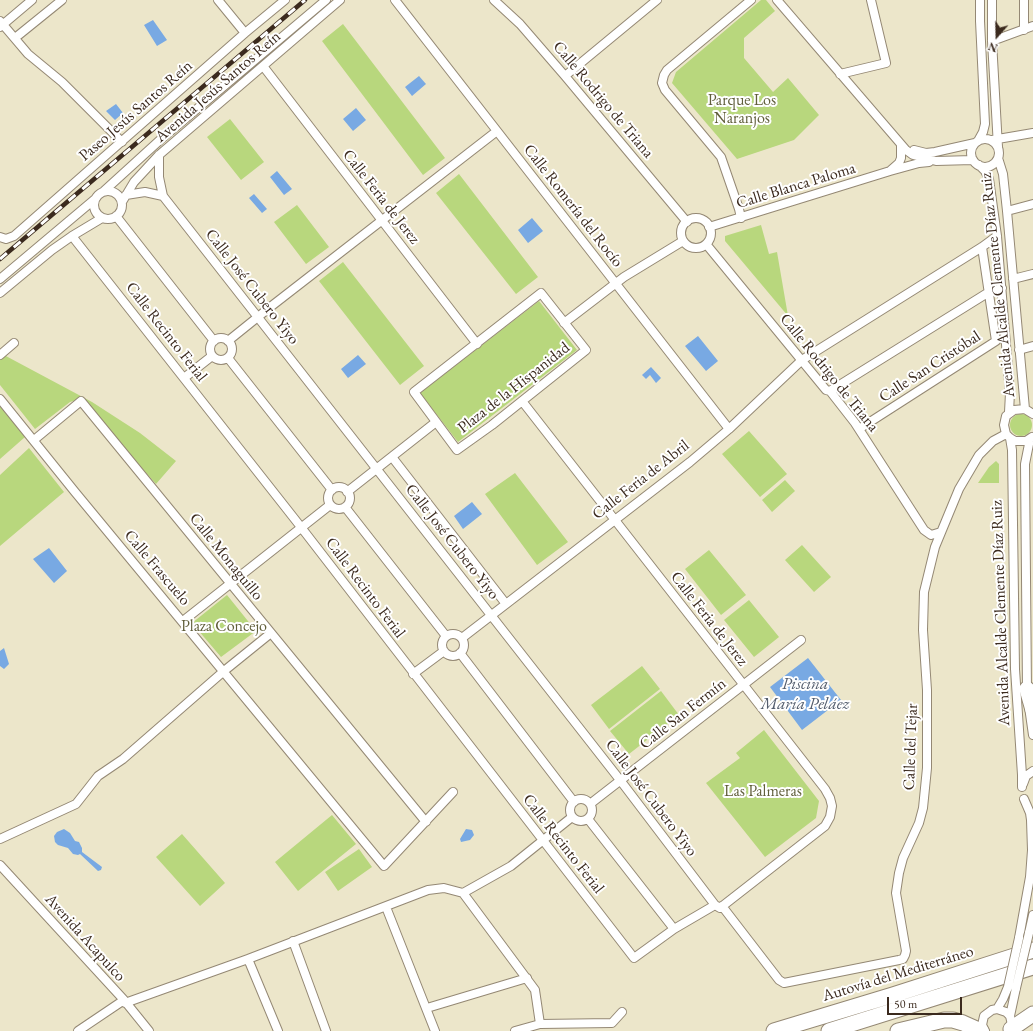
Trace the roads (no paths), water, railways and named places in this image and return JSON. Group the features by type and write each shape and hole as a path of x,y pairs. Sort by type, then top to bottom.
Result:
{"highway":[{"path":"1027,689 1033,710"},
{"name":"Autovía del Mediterráneo","path":"774,1031 916,988 1033,950"},
{"path":"829,1031 1033,967"},
{"path":"1010,1025 1033,1014"},
{"path":"898,1031 944,1020 963,1022 981,1031"}],"street":[{"path":"32,0 1,24 28,54 62,82 122,142"},
{"path":"15,38 62,0"},
{"path":"218,0 245,33"},
{"name":"Paseo Jesús Santos Reín","path":"2,238 10,238 14,236 245,33 285,0"},
{"name":"Avenida Jesús Santos Reín","path":"104,191 160,140 326,0"},
{"name":"Avenida Jesús Santos Reín","path":"124,199 134,182 159,155 340,0"},
{"name":"Calle Romería del Rocío","path":"395,0 729,429"},
{"name":"Calle Rodrigo de Triana","path":"494,0 520,24 687,222"},
{"path":"565,76 657,0"},
{"path":"741,218 721,157 665,90 662,84 667,70 751,0"},
{"path":"777,0 901,145 913,155 936,161 976,163 988,166 998,158 999,154 995,142 992,0"},
{"path":"840,74 886,63 871,0"},
{"path":"976,163 971,152 983,132 985,124 980,0"},
{"path":"1024,0 1024,30"},
{"path":"992,41 1033,26"},
{"name":"Calle Feria de Jerez","path":"263,66 477,344"},
{"path":"228,341 381,220 497,131"},
{"path":"901,145 926,153 976,142 982,139 995,142 1033,133"},
{"path":"890,171 899,163 901,158 901,145"},
{"name":"Calle José Cubero Yiyo","path":"159,155 159,177 163,196 718,906 779,980 784,983"},
{"name":"Avenida Alcalde Clemente Díaz Ruiz","path":"998,158 1003,174 1007,211 1025,409"},
{"name":"Calle Blanca Paloma","path":"709,227 890,171 919,163 936,161"},
{"name":"Avenida Alcalde Clemente Díaz Ruiz","path":"976,163 985,171 988,179 997,236 1002,288 1010,392 1010,412 1006,416 1004,425 1012,450 1015,669 1022,787 1024,799 1030,813 1032,850 1026,906 1019,938 1008,987 1004,999 997,1009"},
{"path":"0,278 95,199 100,193 104,191 114,192 124,199"},
{"path":"124,199 145,192 163,196"},
{"path":"95,199 94,208 102,218"},
{"path":"1,293 52,250 72,236 102,218 107,219 116,216 121,210 124,199"},
{"path":"1007,211 1033,204"},
{"path":"116,216 214,341"},
{"path":"700,219 709,227 710,236 706,244 702,247 689,247 683,241 681,232 682,228 687,222 700,219"},
{"name":"Calle Recinto Ferial","path":"72,236 301,527 413,674 634,958"},
{"name":"Calle Feria de Abril","path":"462,638 690,462 729,429 802,360 982,247 997,236"},
{"path":"564,323 615,283 683,241"},
{"name":"Calle Rodrigo de Triana","path":"706,244 826,390 830,391 859,429 927,534 931,535 941,532"},
{"name":"Calle San Cristóbal","path":"859,429 996,341 982,247"},
{"path":"1013,280 1033,274"},
{"path":"830,391 989,292 1002,288"},
{"name":"Plaza de la Hispanidad","path":"541,293 564,323 586,350 457,450 414,392 541,293"},
{"path":"221,338 228,341 232,349 228,358 221,360 212,356 210,349 214,341 221,338"},
{"path":"0,354 14,343"},
{"path":"1019,350 1033,346"},
{"path":"184,378 212,356"},
{"path":"228,358 332,490"},
{"name":"Calle Frascuelo","path":"0,399 384,866 426,822"},
{"name":"Calle Monaguillo","path":"34,440 81,401 426,822"},
{"name":"Calle Feria de Jerez","path":"522,401 825,789 832,806 830,817 825,826 718,906 674,929 634,958"},
{"path":"1010,412 1025,409 1033,414"},
{"path":"347,492 436,422"},
{"path":"1008,436 1021,442 1032,438"},
{"name":"Calle del Tejar","path":"784,983 899,960 905,955 906,951 896,893 903,858 919,823 923,808 928,768 922,609 926,584 935,547 959,489 979,455 993,441 1008,436"},
{"name":"Avenida Alcalde Clemente Díaz Ruiz","path":"1032,438 1024,464 1030,636 1027,689 1033,735"},
{"path":"392,457 506,604"},
{"path":"342,488 347,492 349,501 345,507 336,509 330,505 328,495 332,490 342,488"},
{"path":"183,621 330,505"},
{"path":"345,507 446,636"},
{"path":"0,839 76,804 98,776 123,759 224,671 271,633"},
{"path":"456,634 462,638 463,648 460,653 453,655 447,654 444,651 442,645 446,636 456,634"},
{"name":"Calle San Fermín","path":"590,804 801,640"},
{"path":"413,674 444,651"},
{"path":"460,653 574,802"},
{"path":"1022,787 1026,776 1033,771"},
{"path":"426,822 453,792"},
{"path":"1024,799 1033,809"},
{"path":"581,800 590,804 592,814 588,819 581,821 572,817 571,807 574,802 581,800"},
{"path":"463,893 511,866 572,817"},
{"path":"588,819 674,929"},
{"name":"Avenida Acapulco","path":"0,865 149,1031"},
{"path":"78,1031 124,1002 248,959 428,890 444,888 463,893 527,978 535,990 540,1024"},
{"path":"386,907 435,1031"},
{"path":"1010,1025 1016,988 1033,916"},
{"path":"293,941 326,1031"},
{"path":"248,959 278,1031"},
{"path":"427,1008 527,978"},
{"path":"985,1031 982,1026 984,1016 992,1010 997,1009 1006,1012 1010,1025"},
{"path":"515,1031 540,1024 612,1023 622,1012"}],"water":[{"path":"153,20 167,40 157,46 144,25"},
{"path":"419,76 426,84 412,96 405,87"},
{"path":"116,104 123,113 115,120 106,111"},
{"path":"356,108 366,120 353,131 343,119"},
{"path":"277,171 292,189 284,195 270,177"},
{"path":"254,194 267,209 262,213 249,198"},
{"path":"532,218 543,231 528,243 518,230"},
{"path":"698,336 718,361 706,371 685,346"},
{"path":"358,355 366,364 348,378 341,369"},
{"path":"651,367 661,378 656,383 650,375 646,379 642,375"},
{"path":"472,502 482,514 463,529 454,516"},
{"path":"49,548 67,571 54,583 33,559"},
{"path":"4,648 9,664 4,669 0,666 0,651"},
{"name":"Piscina María Peláez","path":"808,658 841,700 802,730 770,687"},
{"path":"64,829 70,833 75,841 79,842 82,852 102,867 101,870 98,871 80,854 73,854 68,848 58,845 55,842 54,836 57,832"},
{"path":"466,829 472,830 474,835 470,840 461,842 460,839"}],"railway":[{"path":"0,259 305,0"}],"park label":[{"name":"Parque Los Naranjos","path":"742,110"},
{"name":"Plaza Concejo","path":"224,627"},
{"name":"Las Palmeras","path":"763,792"}]}
